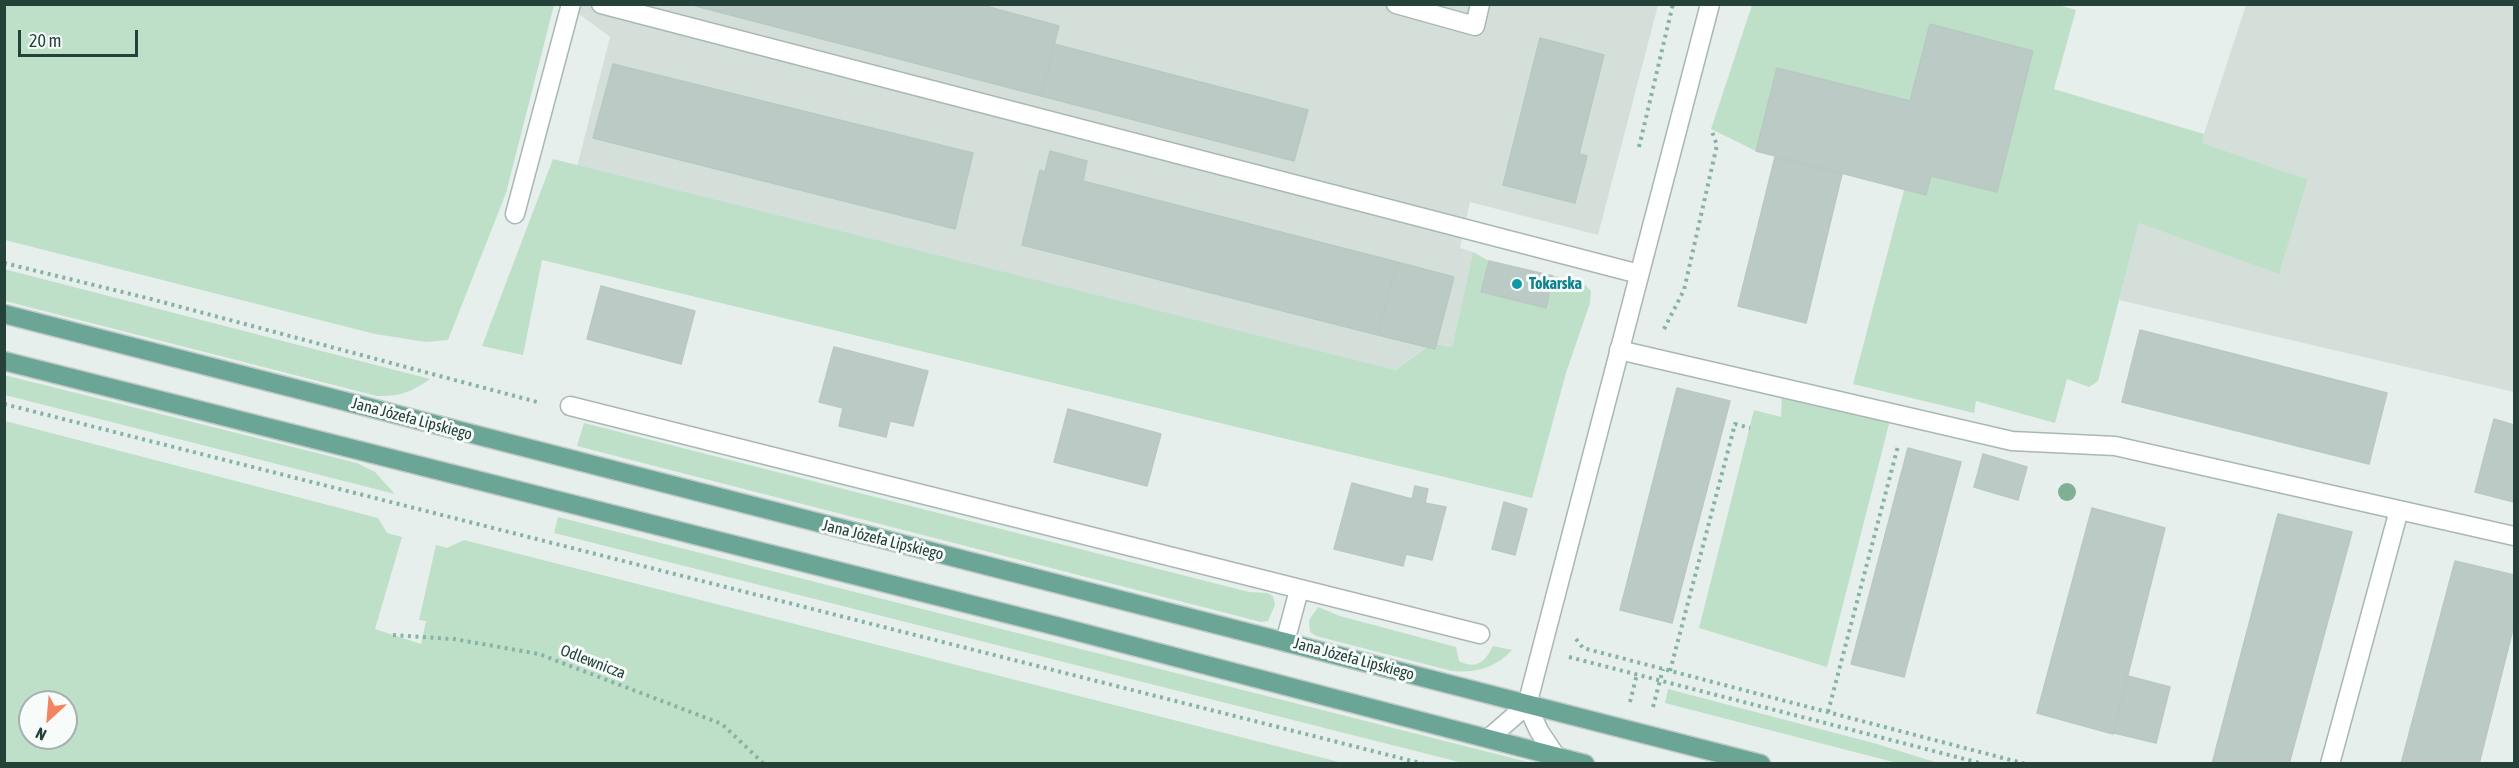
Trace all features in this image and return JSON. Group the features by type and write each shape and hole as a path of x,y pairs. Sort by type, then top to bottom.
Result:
{"main road":[{"name":"Jana Józefa Lipskiego","path":"4,314 1761,764"},
{"path":"4,361 1585,764"}],"street":[{"path":"514,214 571,4"},
{"path":"601,4 1639,274"},
{"path":"1396,4 1475,26 1480,4"},
{"path":"1489,738 1527,705 1539,650 1710,4"},
{"path":"1619,350 2012,441 2115,446 2514,536"},
{"path":"570,406 1480,634"},
{"path":"2330,764 2399,510"},
{"path":"1285,642 1299,590"},
{"path":"1527,705 1555,755"}],"path":[{"path":"4,263 162,302 549,406"},
{"path":"4,404 1424,764"},
{"path":"1828,712 1905,417"},
{"path":"1670,671 1735,424 1750,428"},
{"name":"Odlewnicza","path":"393,634 454,639 539,654 722,724 764,764"},
{"path":"1571,634 1583,648 2026,764"},
{"path":"1539,650 1984,764"}],"shaded area":[{"path":"567,5 1658,5 1598,235 1470,202 1460,248 1473,252 1452,347 1432,343 1396,370 577,167 610,37"},
{"path":"2246,5 2514,5 2514,392 2119,300 2139,223 2279,273 2308,181 2201,143"}],"green space":[{"path":"4,5 554,5 506,193 448,340 426,342 375,334 5,240"},
{"path":"1752,5 2058,5 2076,10 2054,89 2204,134 2202,143 2308,180 2279,274 2139,223 2098,381 2089,387 2067,379 2055,423 1976,401 1974,413 1853,384 1904,190 1756,151 1711,129"},
{"path":"553,159 1396,370 1427,347 1434,349 1436,344 1452,347 1473,252 1489,261 1482,293 1545,308 1553,276 1579,279 1591,291 1590,303 1566,373 1532,498 542,260 523,355 482,346"},
{"path":"4,269 430,379 405,393 377,396 5,301"},
{"path":"4,375 357,463 375,472 395,494 5,395"},
{"path":"1782,395 1890,420 1827,667 1699,628 1754,410 1781,417"},
{"path":"5,421 378,518 387,533 402,537 375,629 421,644 426,621 419,620 436,545 447,548 464,540 1343,763 5,763"},
{"path":"584,423 1249,592 1267,593 1273,596 1275,605 1268,621 1261,622 577,446"},
{"path":"558,517 1532,763 1463,763 554,533"},
{"path":"1318,607 1340,616 1456,647 1459,661 1465,664 1479,663 1493,646 1512,650 1499,661 1485,668 1452,671 1316,636 1310,632 1309,620"},
{"path":"1668,689 1877,744 1938,763 1897,763 1665,703"}],"building":[{"path":"688,4 978,4 1059,26 1041,96"},
{"path":"1930,24 2033,51 1997,192 1931,176 1926,195 1756,151 1777,68 1910,101"},
{"path":"1540,38 1604,55 1579,154 1587,156 1575,203 1503,185"},
{"path":"1054,44 1308,110 1294,161 1041,96"},
{"path":"613,64 973,153 955,229 593,138"},
{"path":"1050,151 1087,161 1083,181 1397,262 1378,335 1022,245 1040,170 1045,172"},
{"path":"1775,157 1842,174 1806,323 1738,306"},
{"name":"Tokarska","path":"1489,261 1553,276 1546,308 1481,292"},
{"path":"1397,262 1454,277 1435,349 1378,335"},
{"path":"601,286 695,311 681,364 587,339"},
{"path":"2140,330 2387,393 2369,464 2122,402"},
{"path":"834,347 928,371 913,426 890,421 886,437 839,426 843,408 819,402"},
{"path":"1677,388 1730,401 1672,623 1620,610"},
{"path":"1068,409 1161,434 1147,486 1054,462"},
{"path":"2494,419 2514,425 2514,502 2475,492"},
{"path":"1908,448 1961,462 1904,677 1851,664"},
{"path":"1983,454 2027,467 2018,500 1974,487"},
{"path":"1352,483 1412,499 1415,486 1428,489 1425,503 1446,507 1432,560 1406,554 1403,566 1334,549"},
{"path":"1504,502 1527,509 1515,555 1492,549"},
{"path":"2092,508 2165,528 2113,734 2037,713"},
{"path":"2278,514 2352,532 2289,764 2212,764"},
{"path":"2455,561 2514,575 2514,625 2479,764 2401,764"},
{"path":"2128,676 2170,687 2156,743 2114,733"}],"place":[{"name":"Tokarska","path":"1517,284"}]}
